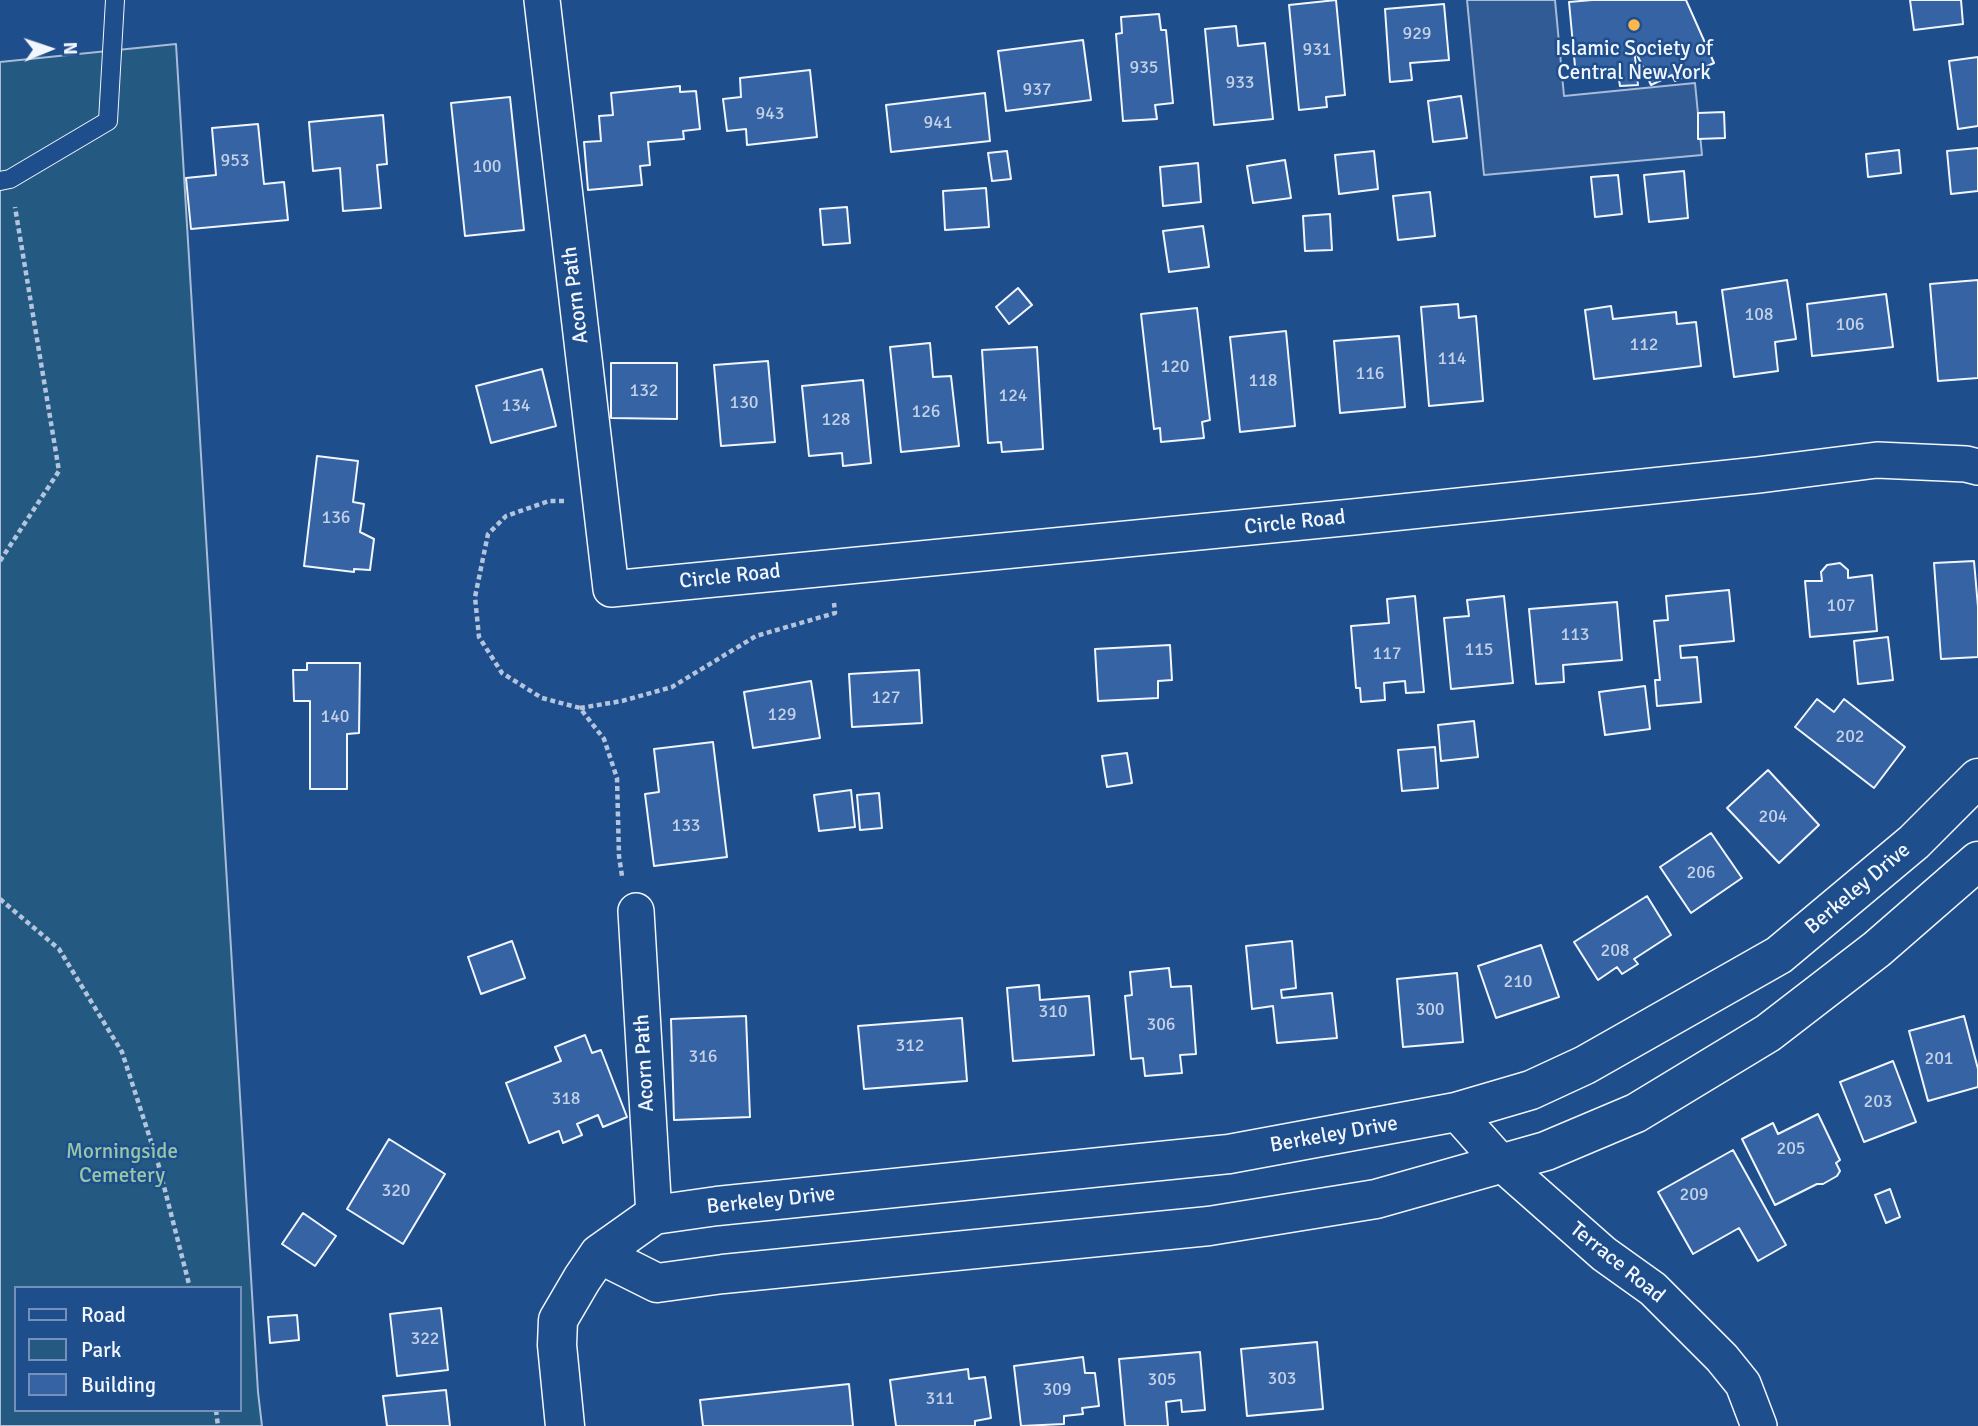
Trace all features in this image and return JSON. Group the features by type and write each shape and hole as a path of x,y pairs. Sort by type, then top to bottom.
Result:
{"street":[{"name":"Acorn Path","path":"542,0 611,589"},
{"name":"Circle Road","path":"611,589 1353,517 1877,460 1966,464 1978,467"},
{"name":"Berkeley Drive","path":"565,1426 557,1345 558,1320 599,1254 654,1214 1229,1154 1457,1112 1531,1090 1585,1065 1780,955 1914,842 1978,778"},
{"path":"599,1254 657,1283 723,1274 1209,1226 1376,1199 1502,1164 1546,1151 1636,1113 1768,1033 1877,949 1978,860"},
{"name":"Acorn Path","path":"636,911 654,1214"},
{"name":"Terrace Road","path":"1457,1112 1502,1164 1604,1254 1653,1289 1723,1358 1743,1384 1759,1426"}],"lane":[{"path":"5,180 108,121 115,0"}],"path":[{"path":"0,561 59,471 5,180"},
{"path":"600,500 549,501 506,516 488,534 475,597 478,637 502,673 542,698 580,708 622,701 672,687 757,636 835,612"},
{"path":"580,708 604,739 617,778 621,873 636,911"},
{"path":"0,899 59,949 122,1052 158,1163 189,1286"}],"green space":[{"name":"Morningside Cemetery","path":"176,44 262,1426 0,1426 0,62"}],"shaded area":[{"path":"1467,0 1555,0 1564,96 1695,83 1702,155 1484,175"}],"building":[{"path":"1336,0 1345,95 1326,97 1327,107 1299,110 1289,5"},
{"name":"Islamic Society of Central New York","path":"1686,0 1714,63 1675,81 1672,75 1651,85 1634,48 1638,85 1620,86 1618,73 1576,77 1569,2"},
{"path":"1910,0 1961,0 1963,24 1914,30"},
{"path":"1444,4 1449,60 1410,63 1412,80 1390,82 1385,9"},
{"path":"1159,14 1161,30 1166,30 1173,103 1155,105 1157,119 1123,121 1116,34 1122,33 1121,17"},
{"path":"1236,26 1238,46 1265,43 1273,119 1214,125 1205,29"},
{"path":"1083,40 1091,100 1006,111 998,51"},
{"path":"1978,57 1978,126 1958,129 1949,61"},
{"path":"810,70 817,137 747,145 746,129 727,131 723,99 741,97 740,78"},
{"path":"680,86 680,92 696,91 700,129 683,131 684,139 648,142 650,165 640,166 642,185 588,190 584,142 601,141 599,116 613,115 611,93"},
{"path":"985,93 990,141 891,152 886,105"},
{"path":"1461,96 1467,138 1433,142 1428,101"},
{"path":"510,97 524,230 465,236 451,103"},
{"path":"1724,112 1725,138 1698,139 1698,113"},
{"path":"383,115 387,164 377,165 381,208 343,211 340,168 313,171 309,122"},
{"path":"258,124 264,184 284,182 288,220 191,229 186,178 216,175 212,128"},
{"path":"1978,148 1978,191 1951,194 1947,151"},
{"path":"1899,150 1901,173 1868,177 1866,154"},
{"path":"1007,151 1011,179 992,181 988,153"},
{"path":"1374,151 1378,189 1339,194 1335,155"},
{"path":"1285,160 1291,198 1253,203 1247,166"},
{"path":"1198,163 1201,202 1163,206 1160,167"},
{"path":"1684,171 1688,218 1649,222 1644,175"},
{"path":"1618,175 1622,214 1595,217 1591,177"},
{"path":"986,188 989,227 945,230 943,191"},
{"path":"1430,192 1435,236 1398,240 1393,196"},
{"path":"847,207 850,243 823,245 820,209"},
{"path":"1330,214 1332,250 1305,251 1303,216"},
{"path":"1203,226 1209,267 1169,272 1163,231"},
{"path":"1787,280 1796,339 1775,342 1778,371 1734,377 1722,290"},
{"path":"1978,280 1978,378 1938,381 1930,284"},
{"path":"1018,288 1032,305 1009,324 996,307"},
{"path":"1886,294 1893,347 1812,356 1807,304"},
{"path":"1458,304 1459,318 1476,316 1483,401 1429,406 1421,307"},
{"path":"1611,306 1613,319 1676,312 1677,324 1696,322 1701,366 1594,379 1585,310"},
{"path":"1197,308 1210,420 1202,422 1204,438 1161,442 1160,428 1154,429 1141,314"},
{"path":"1286,331 1295,426 1240,432 1230,337"},
{"path":"1399,336 1405,407 1340,413 1334,341"},
{"path":"930,343 933,377 951,376 959,446 901,452 890,347"},
{"path":"1037,347 1043,449 1002,452 1001,442 988,443 982,350"},
{"path":"768,361 775,442 721,446 714,365"},
{"path":"611,363 677,363 677,419 611,418"},
{"path":"542,369 556,426 491,443 476,386"},
{"path":"863,380 871,463 843,466 842,453 809,456 802,386"},
{"path":"317,456 358,461 353,502 364,504 360,532 374,539 370,570 354,569 354,572 304,566"},
{"path":"1974,561 1978,657 1941,659 1934,563"},
{"path":"1840,563 1848,570 1848,578 1872,575 1877,631 1810,637 1805,581 1822,581 1821,572 1827,565"},
{"path":"1729,590 1734,641 1680,646 1681,658 1697,657 1701,702 1657,706 1655,680 1660,680 1654,621 1668,620 1666,596"},
{"path":"1415,596 1424,692 1406,693 1405,681 1384,683 1385,700 1361,702 1360,688 1356,688 1351,626 1389,623 1387,599"},
{"path":"1504,596 1513,683 1451,689 1444,618 1469,616 1467,600"},
{"path":"1617,602 1622,660 1563,665 1564,682 1536,684 1529,609"},
{"path":"1888,637 1893,680 1858,684 1854,641"},
{"path":"1170,645 1172,680 1158,681 1158,698 1098,701 1095,649"},
{"path":"307,663 360,663 359,733 347,734 347,789 310,789 310,701 294,701 293,670 307,670"},
{"path":"919,670 922,723 852,727 849,674"},
{"path":"811,681 820,738 753,748 744,692"},
{"path":"1645,686 1650,729 1605,735 1599,692"},
{"path":"1817,699 1834,712 1844,699 1905,747 1874,788 1795,727"},
{"path":"1474,721 1478,757 1441,761 1438,725"},
{"path":"713,742 727,857 654,866 645,794 659,792 654,749"},
{"path":"1435,747 1438,788 1402,791 1398,750"},
{"path":"1127,753 1132,783 1107,787 1102,756"},
{"path":"1768,770 1819,825 1779,863 1727,808"},
{"path":"851,790 855,827 819,831 814,795"},
{"path":"879,793 882,828 860,830 857,795"},
{"path":"1711,833 1742,878 1691,913 1660,867"},
{"path":"1647,896 1671,935 1634,959 1638,964 1622,974 1617,967 1598,980 1574,942"},
{"path":"512,941 525,978 481,994 468,957"},
{"path":"1292,941 1296,988 1281,990 1282,998 1332,993 1337,1038 1277,1043 1273,1006 1252,1009 1246,946"},
{"path":"1541,945 1559,997 1496,1018 1478,966"},
{"path":"1169,968 1171,987 1191,986 1196,1054 1180,1055 1182,1073 1145,1076 1143,1058 1131,1059 1125,996 1132,995 1130,972"},
{"path":"1457,973 1463,1042 1403,1047 1397,979"},
{"path":"1039,985 1040,1000 1089,996 1094,1055 1013,1061 1007,988"},
{"path":"746,1016 750,1117 674,1120 671,1019"},
{"path":"1964,1016 1978,1069 1978,1087 1928,1101 1909,1031"},
{"path":"962,1018 967,1081 864,1089 858,1026"},
{"path":"585,1035 592,1053 601,1050 627,1117 603,1127 598,1115 577,1124 582,1135 563,1143 559,1131 529,1143 506,1083 561,1061 555,1047"},
{"path":"1893,1061 1916,1122 1864,1142 1840,1082"},
{"path":"1818,1114 1840,1160 1836,1163 1840,1171 1837,1176 1823,1184 1817,1184 1775,1205 1742,1139 1773,1123 1778,1134"},
{"path":"389,1139 445,1174 403,1244 347,1209"},
{"path":"1733,1150 1786,1245 1758,1261 1739,1228 1693,1254 1658,1192"},
{"path":"1890,1189 1900,1217 1886,1223 1875,1195"},
{"path":"303,1213 336,1236 315,1266 282,1244"},
{"path":"441,1308 448,1370 397,1376 390,1314"},
{"path":"297,1315 299,1340 270,1343 268,1317"},
{"path":"1317,1342 1323,1409 1247,1416 1241,1349"},
{"path":"1200,1352 1205,1410 1182,1412 1181,1400 1166,1402 1168,1426 1125,1426 1119,1359"},
{"path":"1083,1357 1085,1373 1095,1373 1099,1406 1082,1408 1083,1414 1064,1416 1064,1424 1021,1426 1014,1366"},
{"path":"968,1369 969,1379 985,1377 991,1418 975,1421 975,1426 896,1426 890,1380"},
{"path":"849,1384 853,1426 703,1426 700,1400"},
{"path":"446,1390 450,1426 387,1426 383,1396"}],"place":[{"name":"Islamic Society of Central New York","path":"1634,25"}]}
